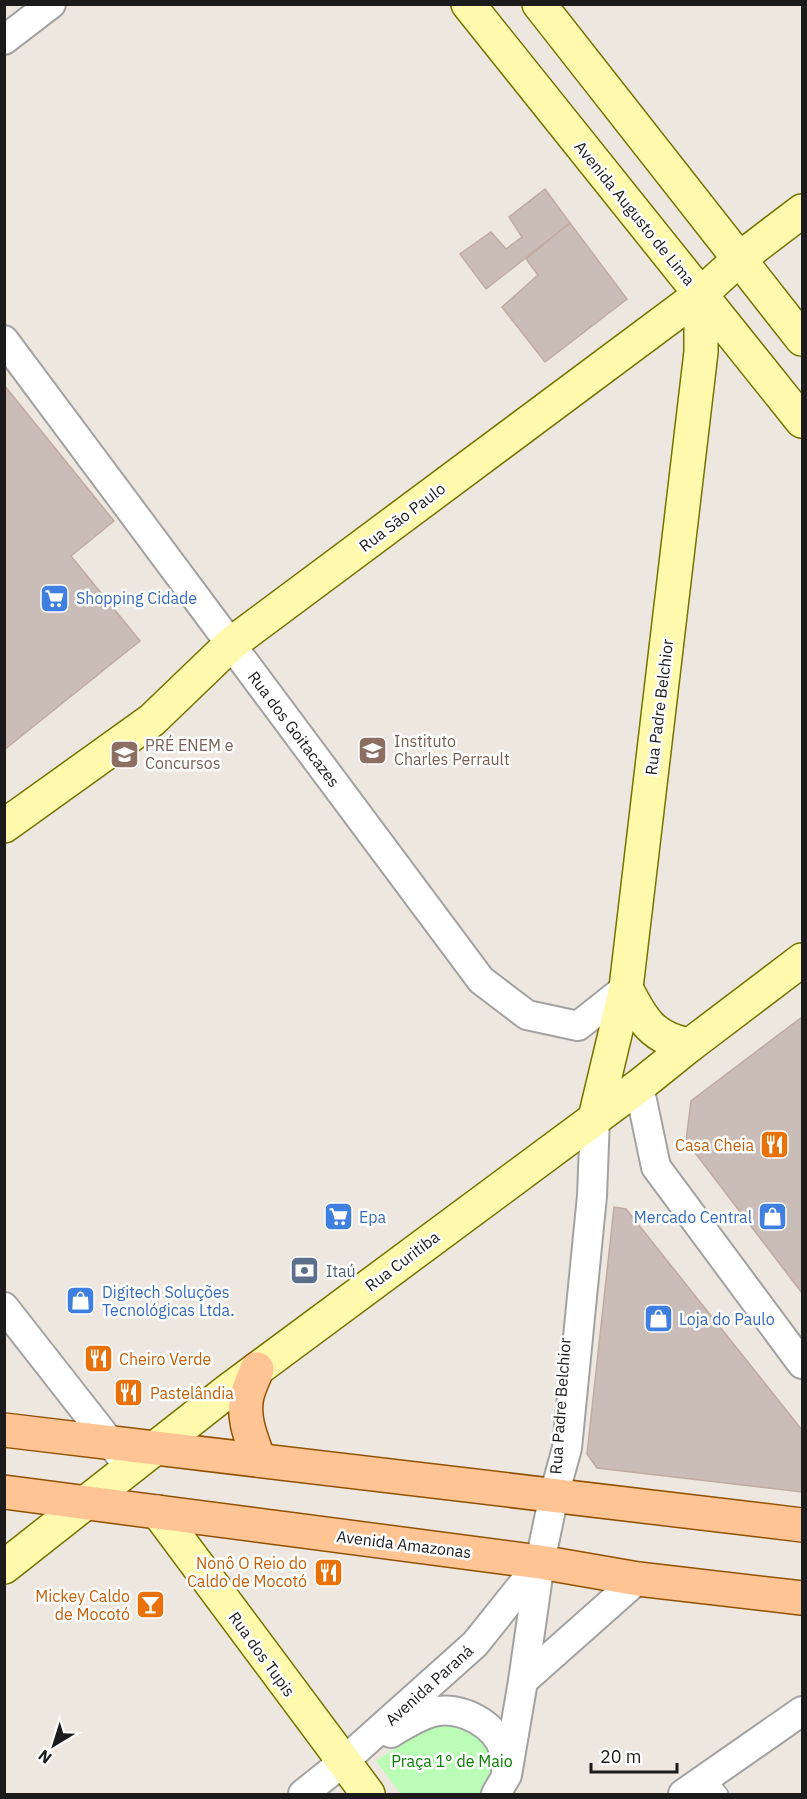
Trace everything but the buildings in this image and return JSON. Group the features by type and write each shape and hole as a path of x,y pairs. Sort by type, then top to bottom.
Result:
{"main road":[{"path":"257,1369 247,1397 246,1410 247,1426 259,1460"},
{"path":"4,1430 802,1525"},
{"name":"Avenida Amazonas","path":"4,1492 540,1562 638,1579 802,1598"}],"street":[{"path":"4,40 51,4"},
{"name":"Avenida Augusto de Lima","path":"468,4 802,421"},
{"path":"539,4 802,339"},
{"name":"Rua São Paulo","path":"4,826 152,720 231,644 701,294 739,259 802,211"},
{"name":"Rua Padre Belchior","path":"554,1495 554,1448 578,1197 626,988 700,363 701,294"},
{"name":"Rua dos Goitacazes","path":"4,340 481,980 527,1015 578,1026 626,988"},
{"name":"Rua Curitiba","path":"4,1567 257,1369 639,1086 802,960"},
{"path":"626,988 637,1010 654,1031 673,1042 690,1045"},
{"path":"639,1086 656,1167 802,1364"},
{"path":"4,1307 130,1469"},
{"name":"Avenida Paraná","path":"501,1785 523,1681 540,1562 554,1495"},
{"name":"Rua dos Tupis","path":"158,1512 368,1794"},
{"name":"Avenida Paraná","path":"303,1794 343,1762 475,1644 540,1562"},
{"path":"523,1681 638,1579"},
{"path":"343,1762 407,1722 434,1711 459,1712 479,1719 493,1733 504,1750 501,1785"},
{"path":"683,1794 713,1786 802,1711"}],"green space":[{"name":"Praça 1° de Maio","path":"457,1725 484,1737 499,1768 482,1794 401,1794 376,1761 413,1736 435,1727"}],"place":[{"name":"Shopping Cidade","path":"55,598"},
{"name":"Instituto Charles Perrault","path":"373,750"},
{"name":"PRÉ ENEM e Concursos","path":"124,754"},
{"name":"Casa Cheia","path":"775,1145"},
{"name":"Epa","path":"338,1217"},
{"name":"Mercado Central","path":"773,1217"},
{"name":"Itaú","path":"305,1271"},
{"name":"Digitech Soluções Tecnológicas Ltda.","path":"81,1301"},
{"name":"Loja do Paulo","path":"658,1319"},
{"name":"Cheiro Verde","path":"98,1359"},
{"name":"Pastelândia","path":"129,1393"},
{"name":"Nonô O Reio do Caldo de Mocotó","path":"328,1572"},
{"name":"Mickey Caldo de Mocotó","path":"151,1605"}]}
